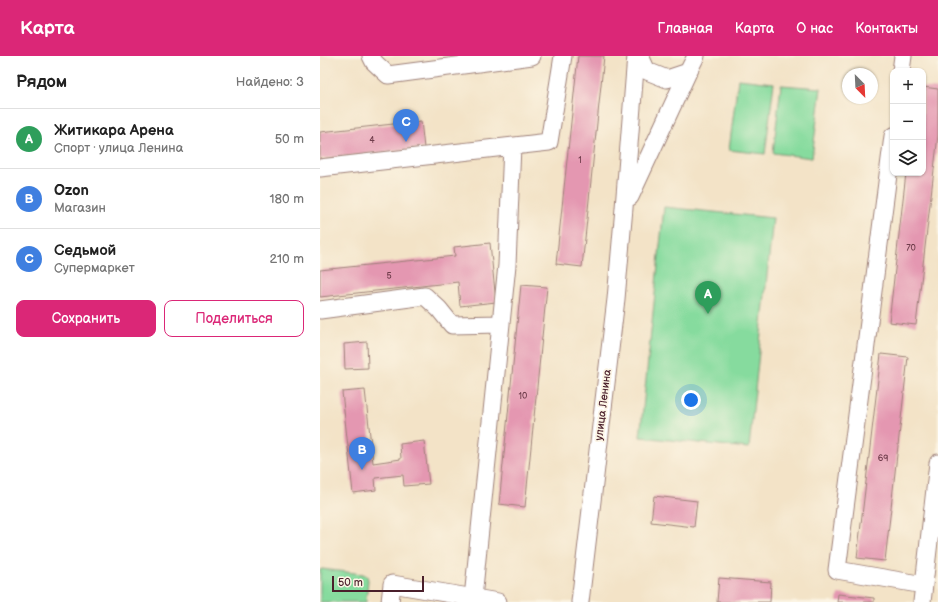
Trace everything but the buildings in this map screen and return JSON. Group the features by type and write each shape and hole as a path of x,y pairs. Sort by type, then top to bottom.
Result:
{"street":[{"path":"371,56 374,62 388,75 532,56"},
{"path":"320,168 549,142 563,56"},
{"name":"улица Ленина","path":"580,602 616,299 636,56"},
{"path":"640,56 646,71 667,79 688,72"},
{"path":"624,208 696,56"},
{"path":"902,68 903,56"},
{"path":"892,140 837,570 924,585"},
{"path":"473,598 507,265 512,146"},
{"path":"320,310 425,296 439,309 452,325 501,324"},
{"path":"922,602 924,585 932,560 938,463"},
{"path":"390,602 392,584 498,602"}],"green space":[{"path":"738,79 774,83 765,154 729,150"},
{"path":"781,85 821,88 812,158 773,153"},
{"path":"664,207 773,218 749,448 640,437"},
{"path":"320,570 363,574 367,576 366,602 320,602"}],"place":[{"name":"Седьмой","path":"406,142"},
{"name":"Житикара Арена","path":"708,314"},
{"name":"Ozon","path":"362,470"}]}
